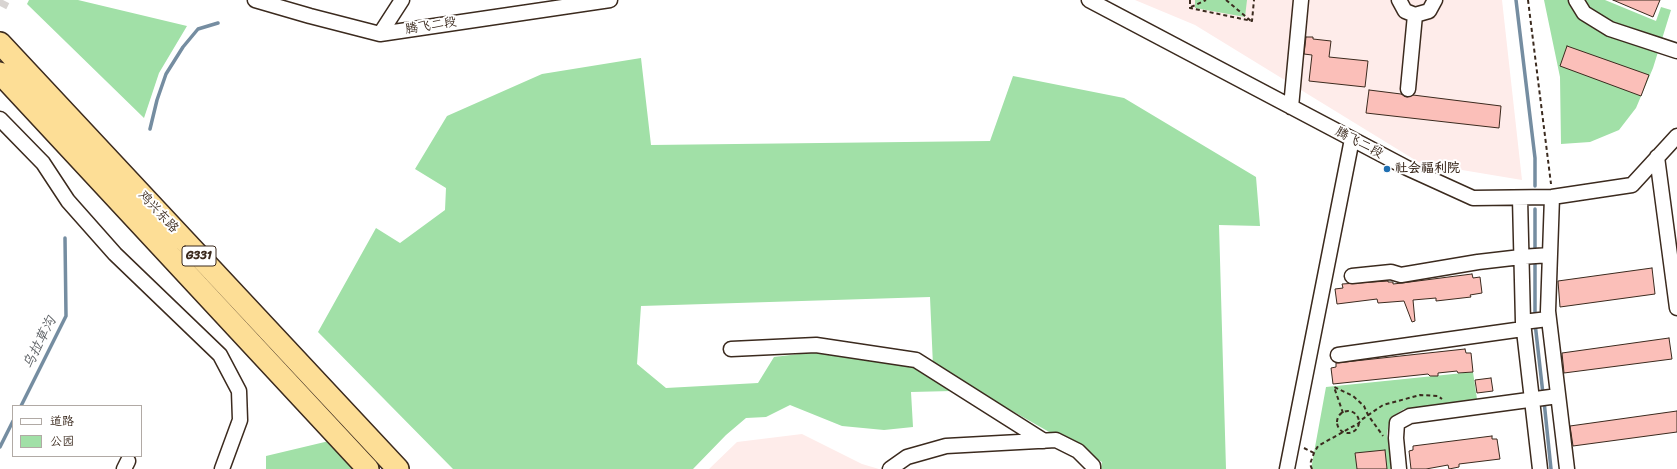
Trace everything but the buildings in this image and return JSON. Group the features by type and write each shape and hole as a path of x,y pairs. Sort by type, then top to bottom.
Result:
{"highway":[{"name":"鸡兴东路","path":"0,42 398,469"},
{"name":"鸡兴东路","path":"0,73 368,469"}],"street":[{"name":"腾飞二段","path":"255,0 380,34 610,0"},
{"path":"380,34 402,0"},
{"name":"腾飞二段","path":"1089,0 1407,168 1473,198 1552,197 1632,185 1677,136"},
{"path":"1292,107 1301,0"},
{"path":"1399,0 1405,12 1415,15 1428,10 1435,0"},
{"path":"1576,0 1584,13 1610,29 1677,51"},
{"path":"1408,89 1415,15"},
{"path":"0,119 43,163 68,201 115,254 220,355 239,391 240,420 222,469"},
{"path":"1286,469 1352,139"},
{"path":"1658,157 1677,308"},
{"path":"1552,197 1548,319 1567,469"},
{"path":"1520,198 1523,326 1540,469"},
{"path":"1352,276 1391,272 1402,275 1478,262 1550,255"},
{"path":"1338,355 1523,326 1548,319"},
{"path":"731,349 816,345 916,360 1044,441"},
{"path":"1399,469 1396,438 1397,423 1410,416 1532,398 1558,396"},
{"path":"890,469 907,457 946,446 1056,440 1078,451 1093,466 1094,469"}],"path":[{"path":"1190,0 1190,8"},
{"path":"1190,8 1206,0"},
{"path":"1226,0 1252,21"},
{"path":"1252,21 1254,0"},
{"path":"1528,0 1552,197"},
{"path":"1190,8 1252,21"},
{"path":"1343,413 1334,387 1353,396 1364,406 1368,415 1383,436"},
{"path":"1359,423 1354,413 1350,412 1340,415 1337,422 1339,429 1342,432 1351,433 1356,429 1361,420 1383,406 1420,395 1430,394 1438,396 1447,402 1452,410"},
{"path":"1312,469 1310,464 1314,452 1318,446 1359,423"}],"shaded area":[{"path":"1135,0 1502,0 1522,180 1420,163 1195,25"},
{"path":"802,434 862,464 879,469 709,469 737,442"}],"green space":[{"path":"29,0 78,0 187,26 159,73 144,118 27,4"},
{"path":"1195,0 1247,0 1245,17 1195,8"},
{"path":"1544,0 1605,0 1656,21 1661,7 1671,10 1653,68 1636,108 1619,130 1590,142 1561,144 1560,77"},
{"path":"641,58 651,145 990,141 1013,76 1124,98 1256,177 1260,226 1219,225 1226,469 1101,469 1102,462 933,366 930,297 641,306 637,364 666,388 758,383 774,357 816,352 915,368 952,391 911,392 913,427 884,430 842,426 790,405 766,417 746,418 726,435 693,469 453,469 318,332 376,228 400,243 445,210 446,188 415,169 447,116 542,74"},
{"path":"1473,372 1477,399 1404,409 1390,418 1387,434 1392,469 1311,469 1326,387"},
{"path":"329,441 353,469 266,469 266,456"}],"waterway":[{"path":"1516,0 1535,158 1535,186"},
{"path":"150,129 157,100 166,74 183,47 198,29 218,23"},
{"path":"1535,209 1535,253"},
{"name":"乌拉草沟","path":"22,405 66,316 65,238"},
{"path":"1535,259 1535,317"},
{"path":"1535,323 1543,394"},
{"path":"1544,401 1551,469"},
{"name":"乌拉草沟","path":"0,447 12,423"}],"tunnel":[{"path":"0,6 3,0"}],"place":[{"name":"社会福利院","path":"1387,169"}]}
